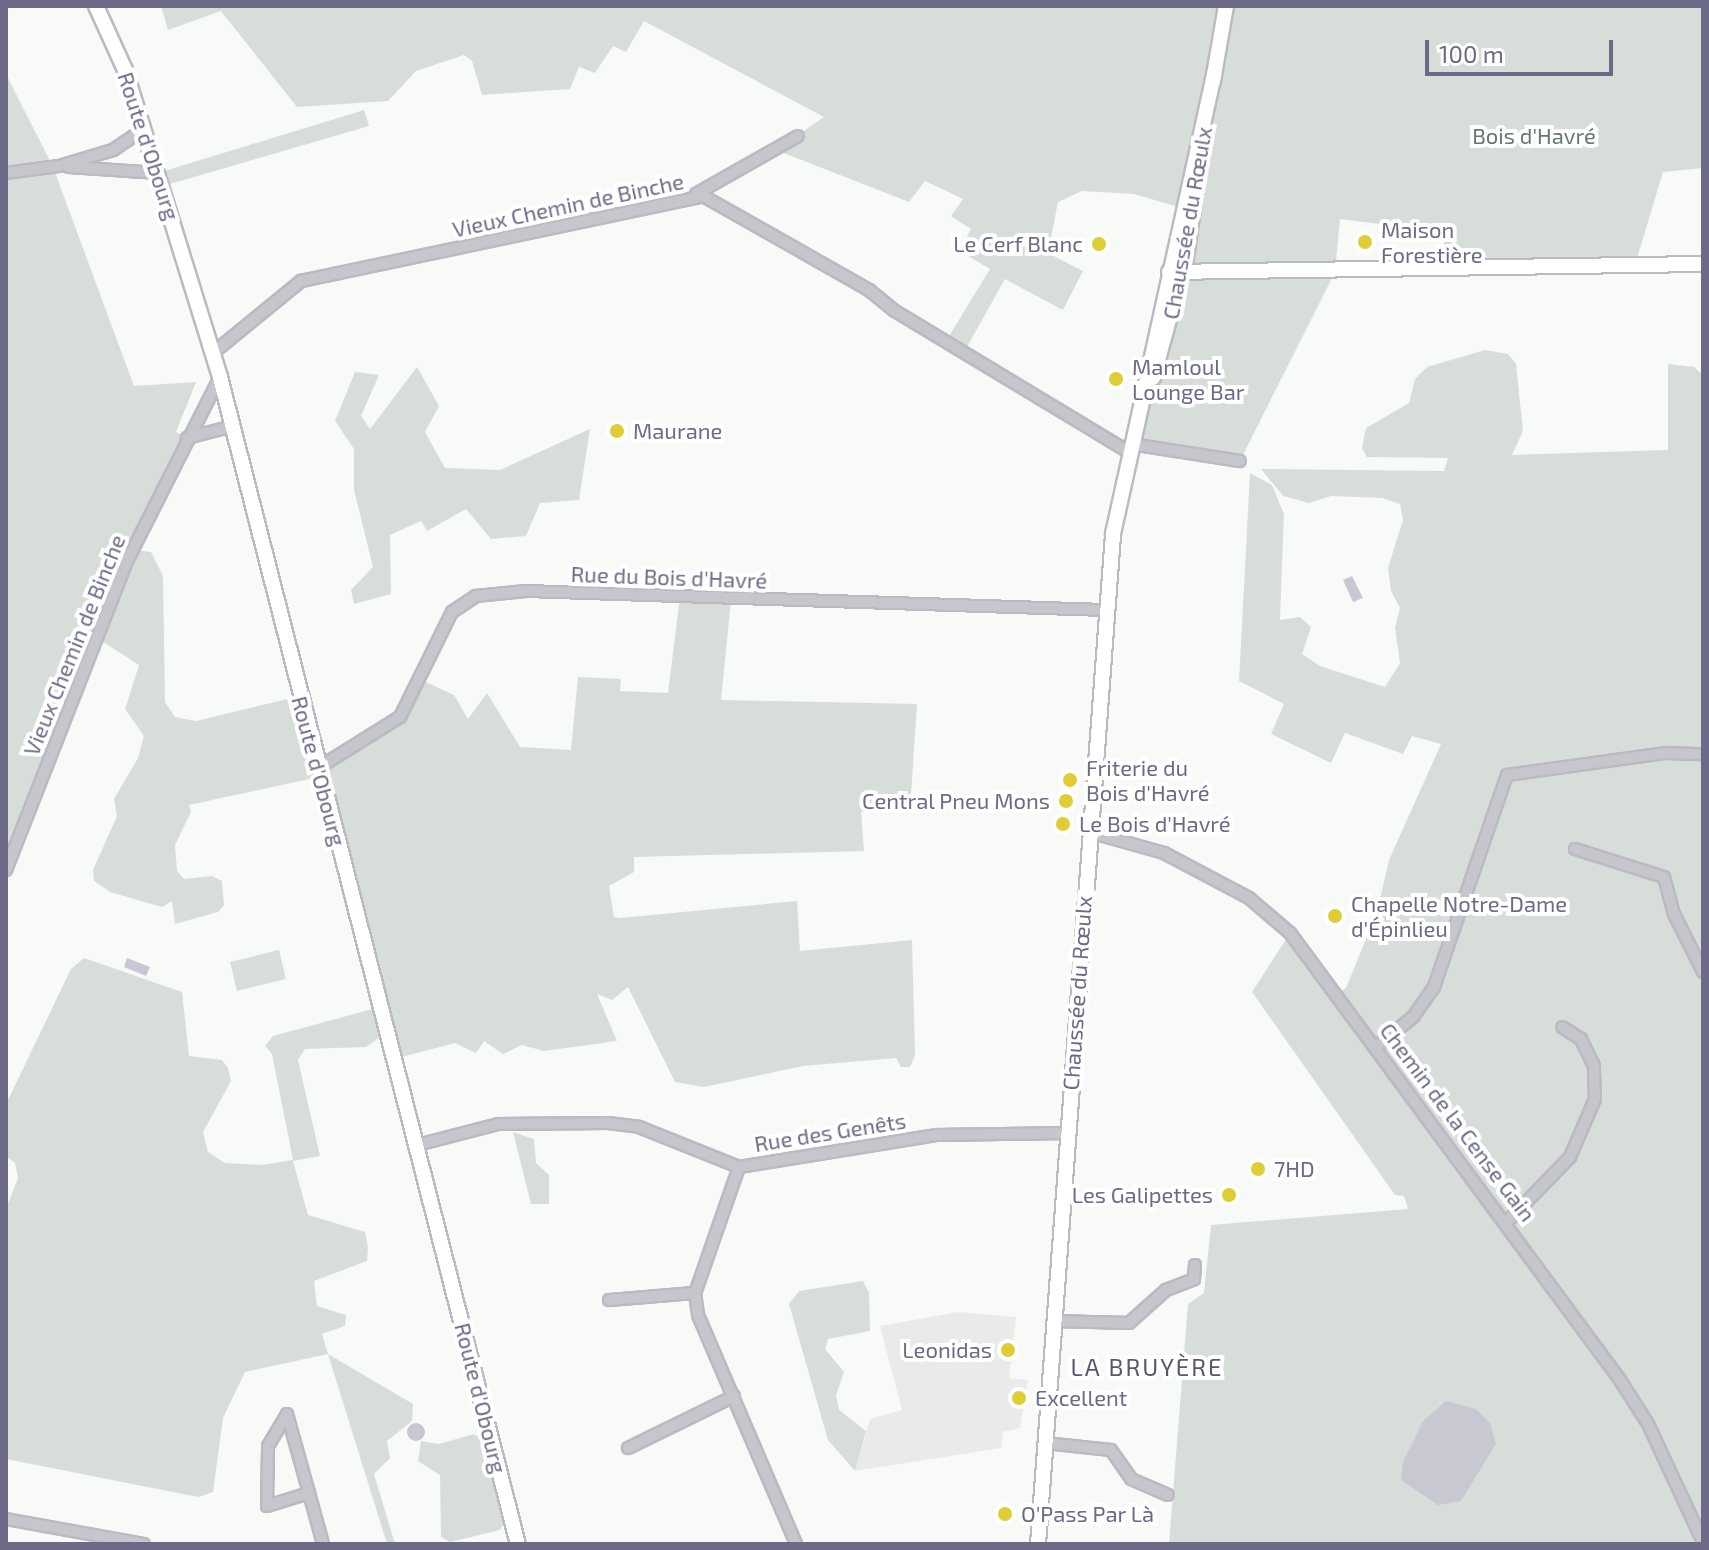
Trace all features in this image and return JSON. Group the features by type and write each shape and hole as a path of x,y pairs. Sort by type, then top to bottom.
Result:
{"main road":[{"name":"Route d'Obourg","path":"96,6 125,70 220,377 518,1544"},
{"name":"Chaussée du Rœulx","path":"1175,274 1192,211 1226,6"},
{"name":"Chaussée du Rœulx","path":"1038,1544 1105,610 1130,448 1164,346 1214,74"},
{"path":"1175,274 1703,264"}],"street":[{"path":"6,173 59,166 113,150 143,130"},
{"path":"690,197 798,136"},
{"path":"59,166 158,173"},
{"name":"Vieux Chemin de Binche","path":"213,353 301,281 690,197 712,198 1130,448"},
{"name":"Vieux Chemin de Binche","path":"6,870 127,561 220,377"},
{"path":"187,438 233,426"},
{"path":"1130,448 1240,461"},
{"name":"Rue du Bois d'Havré","path":"318,768 400,717 452,612 476,596 526,591 1105,610"},
{"path":"1377,1046 1413,1017 1434,987 1507,775 1666,753 1703,754"},
{"name":"Chemin de la Cense Gain","path":"1089,832 1164,853 1249,898 1290,933 1507,1222 1635,1402 1700,1541"},
{"path":"1575,849 1664,877 1674,914 1703,972"},
{"path":"1507,1222 1570,1157 1595,1099 1594,1066 1581,1039 1562,1027"},
{"name":"Rue des Genêts","path":"417,1145 498,1124 608,1123 639,1127 739,1167 937,1135 1068,1133"},
{"path":"739,1167 695,1293 698,1315 796,1544"},
{"path":"1054,1321 1129,1323 1166,1290 1194,1279 1195,1265"},
{"path":"609,1300 695,1293"},
{"path":"628,1448 734,1396"},
{"path":"309,1493 267,1506 268,1446 287,1414 306,1479 323,1544"},
{"path":"1045,1443 1111,1450 1131,1479 1168,1495"},
{"path":"6,1519 144,1544"}],"shaded area":[{"path":"1352,576 1363,598 1353,602 1343,580"},
{"path":"127,958 150,967 146,976 124,967"},
{"path":"957,1312 1016,1317 1009,1378 1028,1380 1020,1428 1003,1432 1001,1448 855,1471 870,1419 902,1410 880,1326"},
{"path":"1446,1401 1476,1409 1490,1423 1496,1444 1461,1501 1438,1505 1401,1480 1403,1462 1423,1421"},
{"path":"412,1423 420,1423 425,1432 423,1439 412,1441 407,1436 407,1428"}],"green space":[{"name":"Bois d'Havré","path":"161,6 1703,6 1703,168 1663,172 1635,265 1444,269 1444,232 1340,219 1335,272 1240,461 1131,444 1192,211 1134,194 1082,191 1058,202 1048,253 1083,271 1063,310 1005,279 964,352 946,341 990,269 960,251 971,229 951,216 963,199 925,181 909,202 776,150 824,117 644,21 626,52 613,46 595,73 579,67 570,89 482,95 472,61 464,55 416,71 388,101 297,107 221,11 168,30"},
{"path":"6,74 53,167 134,386 196,382 176,432 187,438 137,550 151,552 163,576 165,702 175,717 196,721 296,697 318,768 400,717 419,679 454,695 468,719 487,693 520,747 571,750 578,677 621,679 620,691 668,693 680,597 731,600 721,700 917,704 910,810 861,812 864,851 634,857 634,872 609,886 614,917 620,918 797,901 800,951 912,940 915,1055 910,1067 901,1067 896,1058 803,1066 704,1087 675,1082 628,987 612,1000 597,994 617,1041 544,1051 522,1045 503,1054 484,1041 476,1053 455,1043 394,1059 387,1032 366,1047 305,1049 298,1060 320,1156 293,1161 308,1215 365,1232 367,1261 314,1281 317,1306 346,1315 345,1326 322,1334 328,1354 245,1372 223,1418 213,1492 198,1497 6,1459 6,1209 18,1178 15,1163 6,1156 6,1104 71,969 84,958 182,992 189,1056 222,1060 231,1081 203,1132 208,1152 225,1163 261,1165 293,1160 272,1054 265,1046 273,1036 380,1007 319,777 189,805 191,812 175,845 177,871 184,879 212,876 222,881 224,905 218,912 175,924 172,901 162,907 110,892 94,881 93,870 117,816 114,799 138,758 144,736 125,709 139,665 97,638 6,870"},
{"path":"364,110 369,126 163,186 158,173"},
{"path":"1485,350 1508,354 1516,364 1523,431 1512,455 1668,450 1668,364 1694,367 1703,375 1703,1544 1169,1544 1188,1304 1204,1293 1211,1225 1408,1209 1404,1196 1395,1195 1252,992 1290,933 1337,993 1346,988 1377,912 1389,860 1441,744 1412,736 1403,754 1345,733 1331,763 1271,734 1284,704 1239,681 1250,473 1272,485 1284,514 1280,620 1300,617 1311,627 1302,654 1320,666 1385,687 1400,663 1395,628 1400,608 1391,591 1388,568 1403,520 1400,504 1382,498 1331,496 1309,503 1283,496 1261,469 1444,471 1448,458 1367,457 1362,448 1366,428 1409,403 1415,379 1427,367"},
{"path":"417,367 439,406 425,432 445,468 500,470 590,429 579,500 540,503 526,536 491,539 466,509 427,531 421,521 390,535 391,594 354,604 351,590 373,567 354,490 354,449 335,421 355,372 379,375 361,416 370,429"},
{"path":"279,950 286,979 237,991 230,962"},
{"path":"513,1132 534,1139 536,1163 549,1175 549,1204 531,1204"},
{"path":"863,1281 869,1293 870,1331 828,1339 825,1349 844,1372 836,1395 839,1410 866,1431 855,1471 828,1440 789,1304 799,1291"},
{"path":"328,1354 413,1404 412,1421 387,1441 390,1458 374,1474 395,1544 387,1544"},
{"path":"474,1434 481,1438 505,1520 500,1530 450,1542 441,1537 440,1475 418,1461 421,1441 439,1444"}],"place":[{"name":"Maison Forestière","path":"1365,242"},
{"name":"Le Cerf Blanc","path":"1099,244"},
{"name":"Mamloul Lounge Bar","path":"1116,379"},
{"name":"Maurane","path":"617,431"},
{"name":"Friterie du Bois d'Havré","path":"1070,780"},
{"name":"Central Pneu Mons","path":"1066,801"},
{"name":"Le Bois d'Havré","path":"1063,824"},
{"name":"Chapelle Notre-Dame d'Épinlieu","path":"1335,916"},
{"name":"7HD","path":"1258,1169"},
{"name":"Les Galipettes","path":"1229,1195"},
{"name":"Leonidas","path":"1008,1350"},
{"name":"Excellent","path":"1019,1398"},
{"name":"O'Pass Par Là","path":"1005,1514"}],"district":[{"name":"LA BRUYÈRE","path":"1147,1367"}]}
